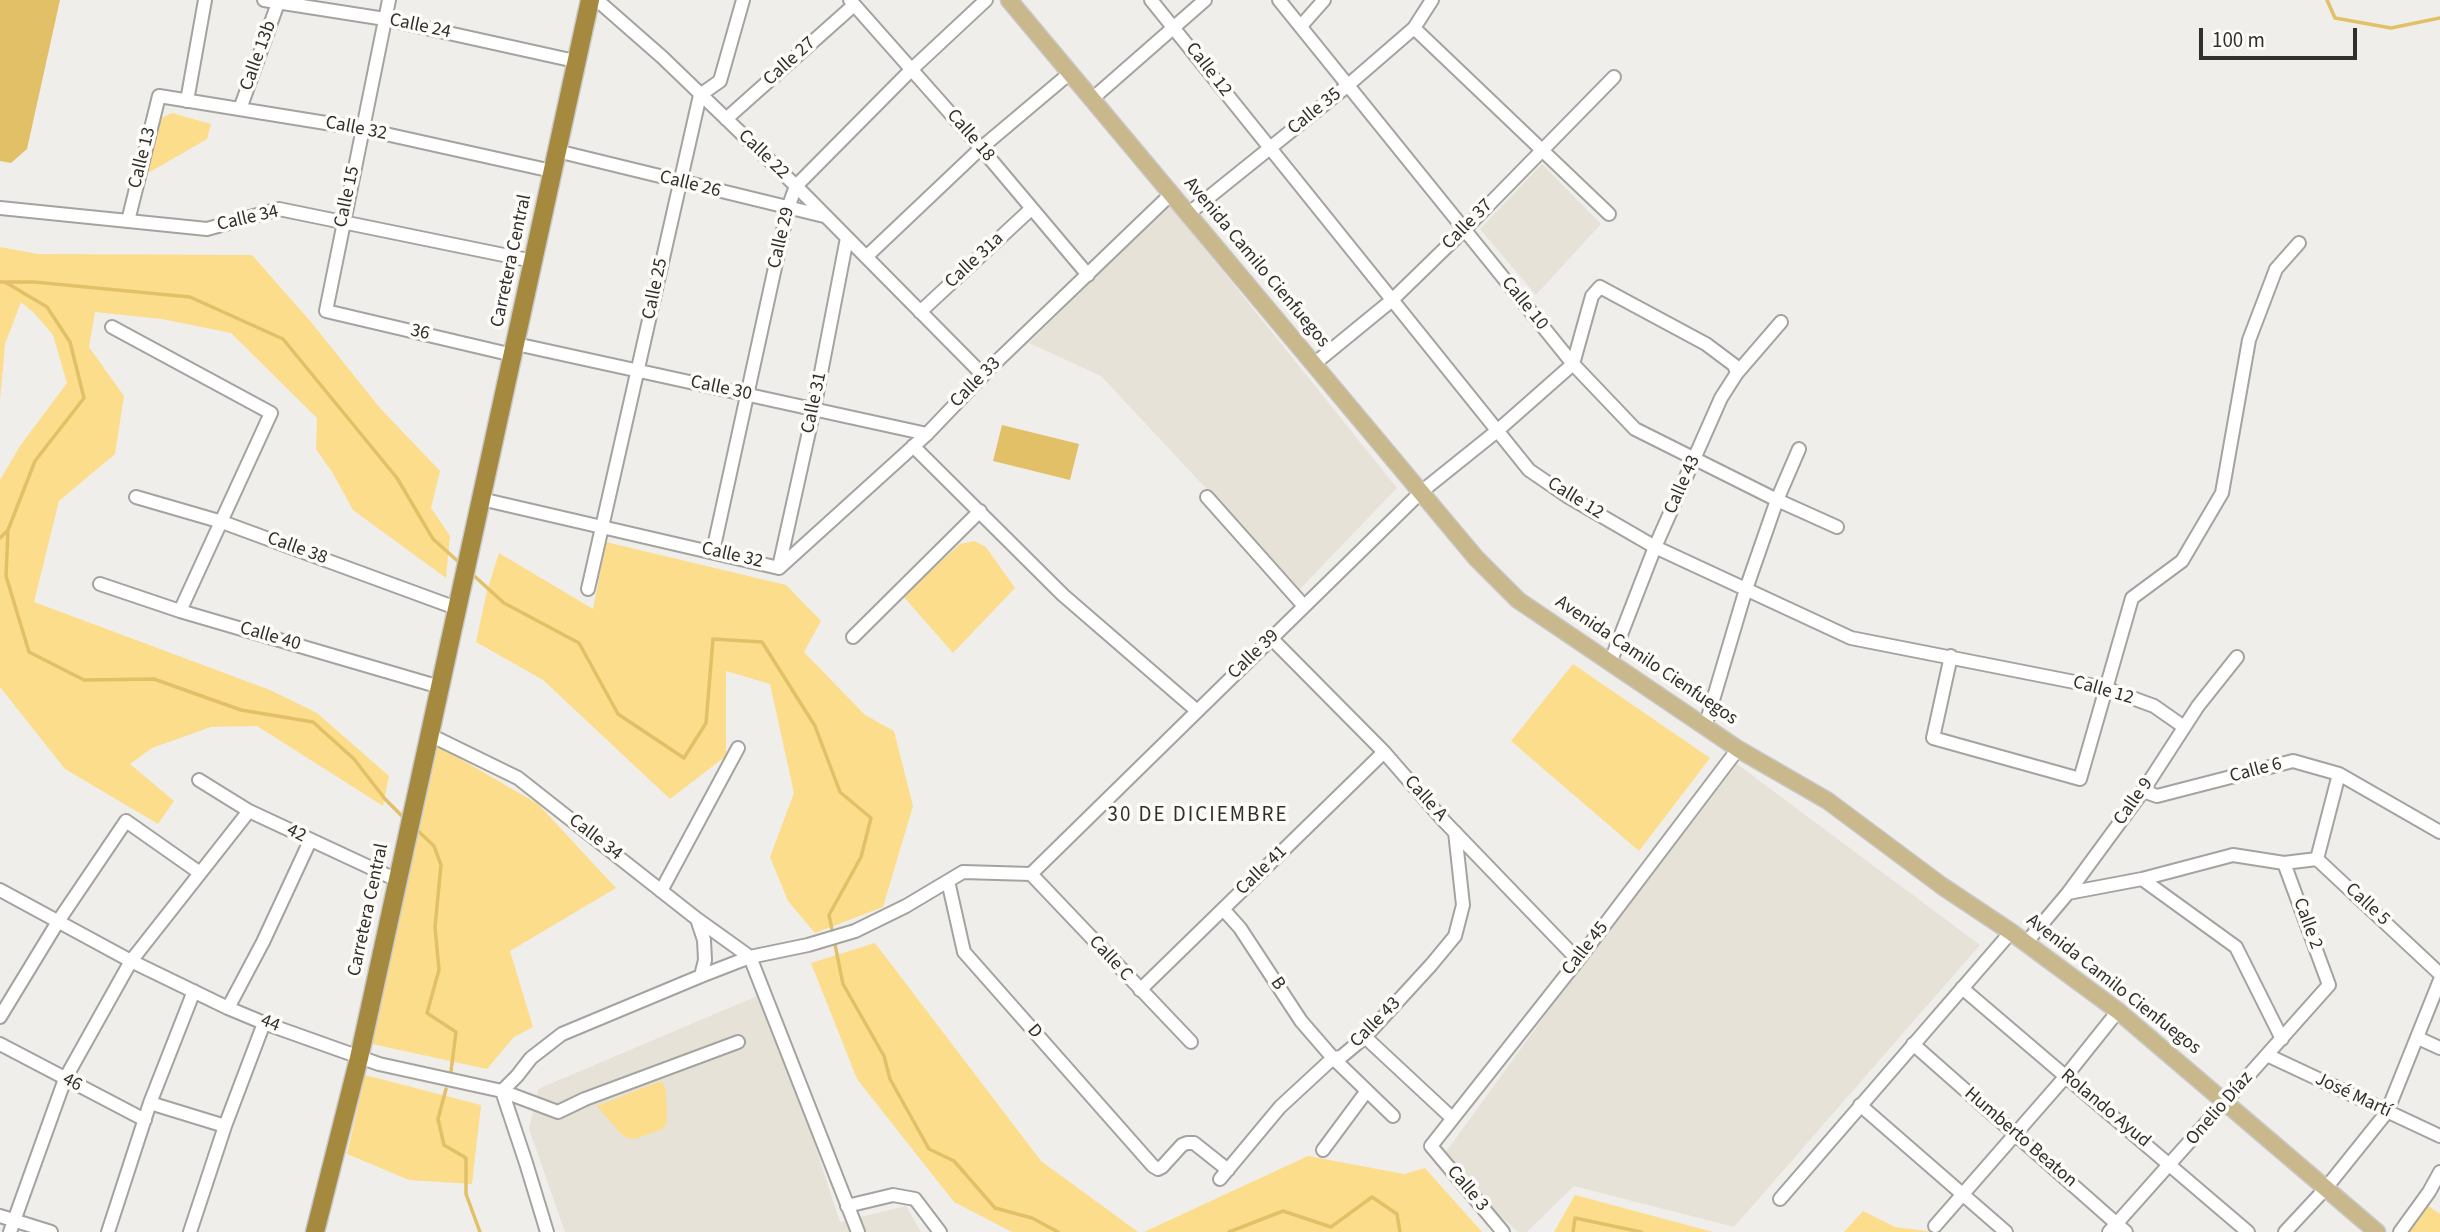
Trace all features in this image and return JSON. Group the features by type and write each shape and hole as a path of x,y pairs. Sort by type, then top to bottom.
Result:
{"highway":[{"name":"Carretera Central","path":"315,1232 359,1058 590,0"}],"main road":[{"name":"Avenida Camilo Cienfuegos","path":"1009,0 1476,558 1518,600 1738,749 1828,801 1942,886 2026,943 2118,1011 2377,1232"}],"street":[{"path":"187,101 205,0"},
{"name":"Calle 24","path":"264,0 385,19 575,61"},
{"name":"Calle 15","path":"326,312 389,0"},
{"name":"Calle 22","path":"597,0 662,57 796,186 984,375"},
{"path":"699,95 720,80 743,0"},
{"name":"Calle 29","path":"713,551 788,208 796,186 912,69 986,0"},
{"name":"Calle 12","path":"1152,0 1529,470 1567,496 1655,547 1851,638 2105,688 2154,706 2184,727"},
{"path":"1092,99 1205,0"},
{"name":"Calle 10","path":"1279,0 1573,365 1635,429 1776,500 1837,527"},
{"path":"1301,26 1324,0"},
{"name":"Calle 35","path":"1188,214 1347,86 1414,28 1432,0"},
{"name":"Calle 18","path":"852,2 981,148 1088,275"},
{"name":"Calle 27","path":"726,119 852,2"},
{"name":"Calle 13b","path":"240,109 278,3"},
{"path":"1414,28 1609,214"},
{"path":"866,257 981,148 1070,73"},
{"name":"Calle 37","path":"1314,364 1391,301 1614,77"},
{"name":"Calle 25","path":"588,589 699,95"},
{"name":"Calle 32","path":"159,96 363,129 552,171"},
{"name":"Calle 13","path":"128,220 159,96"},
{"name":"Calle 26","path":"557,151 824,216"},
{"name":"Calle 33","path":"779,568 927,434 1170,195"},
{"name":"Calle 34","path":"0,208 207,229 279,209 533,261"},
{"name":"Calle 31a","path":"920,312 1031,209"},
{"name":"Calle 31","path":"779,568 814,409 847,238"},
{"path":"1951,656 1933,738 2080,779 2132,598 2182,561 2222,493 2249,340 2276,269 2299,243"},
{"path":"1573,365 1592,296 1600,287 1706,344 1734,365 1737,373"},
{"name":"36","path":"326,312 515,349"},
{"name":"Calle 43","path":"1611,663 1655,547 1721,398 1737,373 1781,322"},
{"path":"112,327 271,413 180,611"},
{"name":"Calle 30","path":"515,349 639,370 927,434"},
{"name":"Calle 39","path":"1031,874 1421,492 1573,365"},
{"path":"913,446 1063,595 1196,710"},
{"path":"1705,727 1776,500 1799,449"},
{"name":"Calle 38","path":"136,497 222,522 457,601"},
{"path":"1207,497 1304,606"},
{"name":"Calle 32","path":"481,499 779,568"},
{"path":"853,636 979,511"},
{"name":"Calle 40","path":"100,584 180,611 440,687"},
{"name":"Calle A","path":"1272,639 1384,752 1455,832 1578,960"},
{"name":"Calle 9","path":"2026,943 2143,791 2198,706 2237,657"},
{"name":"Calle 34","path":"430,735 518,778 697,919 750,957"},
{"path":"661,891 737,748"},
{"name":"Calle 45","path":"1431,1146 1578,960 1738,749"},
{"name":"Calle 41","path":"1140,990 1384,752"},
{"name":"Calle 6","path":"2143,791 2157,796 2293,761 2339,774 2440,832"},
{"path":"2067,893 2143,879 2233,855 2284,863 2317,859 2339,774"},
{"name":"42","path":"199,780 248,811 397,880"},
{"path":"51,1232 8,1223 65,1079 131,961 248,811"},
{"path":"0,1017 59,920 126,821 200,873"},
{"name":"Calle 43","path":"1224,1174 1280,1107 1333,1058 1341,1057 1365,1037 1432,965 1455,936 1462,905 1455,832"},
{"path":"228,1008 310,841"},
{"name":"Calle 5","path":"2317,859 2440,974"},
{"name":"Calle 2","path":"2284,863 2329,985"},
{"path":"547,1232 502,1091 531,1058 562,1034 750,957 808,945 855,931 906,906 963,872 1031,874"},
{"name":"Calle C","path":"1031,874 1191,1042"},
{"path":"2143,879 2236,947 2282,1039"},
{"name":"D","path":"948,881 964,952 1153,1166 1158,1169 1163,1167 1182,1145 1194,1143 1224,1174"},
{"name":"44","path":"0,890 131,961 264,1023 359,1058 502,1091 558,1112 584,1099 738,1042"},
{"name":"B","path":"1223,909 1240,929 1301,1021 1333,1058 1393,1116"},
{"path":"697,919 705,950 701,976"},
{"path":"1780,1199 2011,932"},
{"path":"750,957 858,1232"},
{"path":"2285,1232 2326,1188 2387,1112 2440,980"},
{"name":"Onelio Díaz","path":"2117,1229 2329,985"},
{"name":"Rolando Ayud","path":"1962,988 2248,1232"},
{"path":"108,1232 150,1103 194,990"},
{"path":"1936,1226 2066,1076 2118,1011"},
{"path":"190,1232 225,1126 264,1023"},
{"path":"1365,1037 1452,1118"},
{"path":"2418,1038 2440,1048"},
{"name":"46","path":"0,1044 145,1120"},
{"name":"Humberto Beaton","path":"1913,1044 2015,1133 2117,1229"},
{"name":"José Martí","path":"2267,1055 2440,1136"},
{"path":"1323,1150 1367,1092"},
{"path":"150,1103 225,1126"},
{"path":"1860,1105 2006,1232"},
{"name":"Calle 3","path":"1431,1146 1503,1232"},
{"path":"2400,1232 2435,1196 2440,1172"},
{"path":"847,1206 893,1195 915,1199 940,1232"}],"shaded area":[{"path":"0,0 60,0 27,149 11,163 0,161"},
{"path":"172,113 211,124 207,139 150,172 145,168 159,119"},
{"path":"1542,164 1601,224 1536,295 1480,229"},
{"path":"1169,204 1397,488 1300,589 1101,376 1029,343"},
{"path":"0,247 38,254 252,255 311,322 380,408 440,471 431,508 450,536 446,578 353,510 316,449 317,418 231,333 162,319 95,312 89,347 124,396 115,454 59,501 34,602 270,690 317,713 389,776 383,806 257,726 211,727 152,748 130,764 174,801 158,824 65,769 0,687 0,480 20,446 67,383 53,335 21,302 5,344 0,402"},
{"path":"1002,425 1079,444 1070,480 993,461"},
{"path":"974,541 986,547 1015,588 953,653 903,596 960,544"},
{"path":"606,542 786,585 821,621 804,652 865,715 894,731 913,806 883,907 815,933 788,901 770,857 794,793 770,684 726,671 726,756 670,799 543,680 476,642 487,591 499,553 593,609"},
{"path":"1573,664 1710,758 1639,851 1511,741"},
{"path":"438,746 538,804 616,888 510,951 533,1027 514,1037 487,1069 372,1044"},
{"path":"1737,764 1980,945 1734,1227 1574,1186 1527,1232 1518,1232 1440,1160 1546,1014"},
{"path":"875,943 1041,1161 1138,1232 1012,1232 954,1202 857,1079 811,963"},
{"path":"757,996 799,1096 840,1222 906,1206 921,1232 565,1232 529,1129 538,1089"},
{"path":"365,1075 481,1105 472,1184 409,1180 347,1154"},
{"path":"658,1082 663,1083 666,1091 667,1122 663,1129 635,1139 627,1138 597,1106"},
{"path":"1308,1156 1404,1174 1425,1168 1482,1232 1144,1232"},
{"path":"1575,1195 1713,1232 1554,1232"},
{"path":"2427,1205 2440,1214 2440,1232 2408,1232"},
{"path":"1863,1211 1895,1227 1934,1232 1844,1232"}],"waterway":[{"path":"2327,0 2335,18 2391,28 2440,18"},
{"path":"0,282 34,282 190,297 283,339 397,478 433,539 461,564"},
{"path":"5,282 47,307 70,342 84,398 35,461 8,530 6,576 29,652 84,680 154,679 241,710 313,722 354,759 385,799 406,820"},
{"path":"0,538 8,530"},
{"path":"472,574 504,603 579,643 618,714 684,758 706,723 713,639 762,642 815,726 840,792 871,818 861,857 829,915 843,984 884,1056 890,1079 929,1149 954,1161 995,1208 1032,1218 1058,1232"},
{"path":"414,827 434,846 441,865 435,927 439,970 427,1013 456,1032 451,1071"},
{"path":"446,1089 438,1119 444,1145 466,1158 466,1194 480,1232"},
{"path":"1229,1232 1283,1211 1331,1227 1372,1197 1397,1214 1400,1232"},
{"path":"1573,1232 1575,1218 1641,1232"}],"district":[{"name":"30 DE DICIEMBRE","path":"1198,816"}]}
